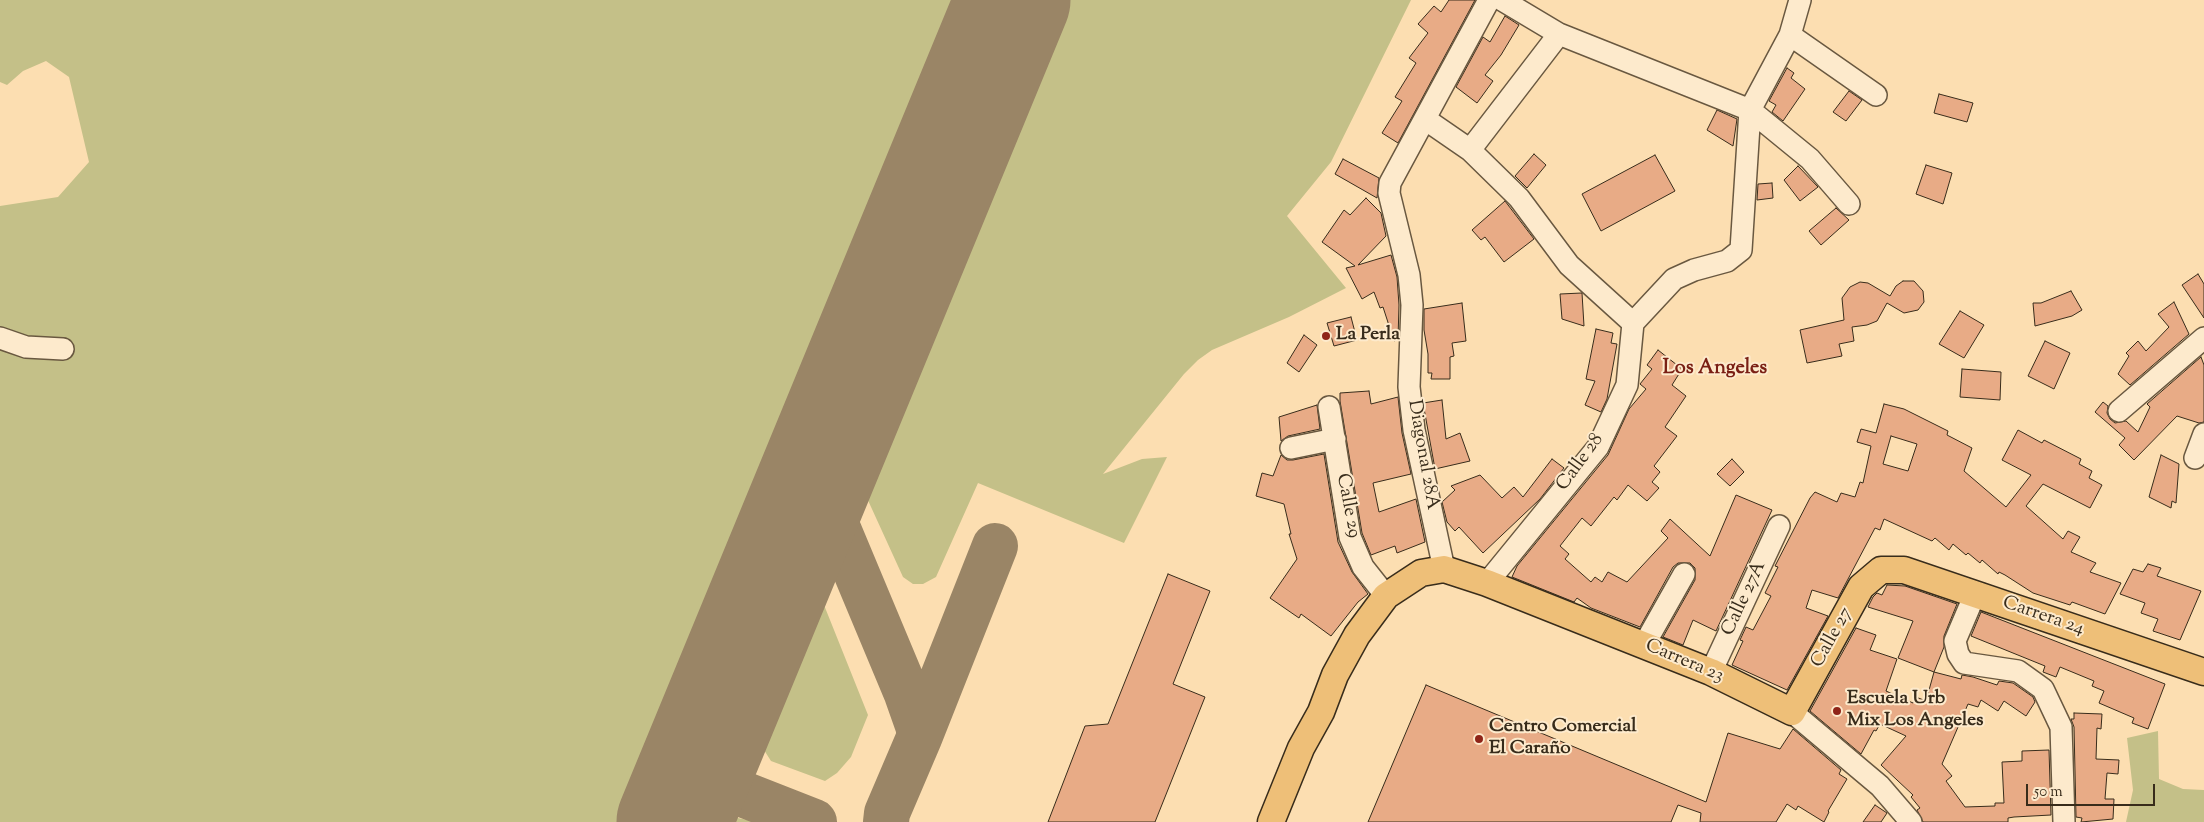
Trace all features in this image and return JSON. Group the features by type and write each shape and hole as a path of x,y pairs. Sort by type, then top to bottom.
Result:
{"main road":[{"name":"Carrera 24","path":"1881,570 1904,570 2204,672"},
{"name":"Calle 27","path":"1792,712 1861,587 1881,570"},
{"name":"Carrera 23","path":"1433,571 1487,583 1711,672 1792,712"},
{"path":"1271,822 1300,748 1321,712 1335,674 1357,635 1386,596 1433,571"},
{"path":"1290,822 1315,756 1320,735 1321,712"}],"street":[{"path":"1489,0 1425,118 1470,150 1519,198 1569,265 1632,323 1674,279 1694,270 1727,261 1741,250 1750,110 1790,35 1800,0"},
{"path":"1502,0 1559,34 1750,110 1810,158 1849,204"},
{"path":"1470,150 1559,34"},
{"path":"1790,35 1876,95"},
{"name":"Diagonal 28A","path":"1425,118 1390,184 1389,193 1409,275 1412,305 1409,387 1433,571"},
{"name":"Calle 28","path":"1487,583 1598,447 1627,385 1632,323"},
{"path":"0,338 26,347 63,349"},
{"path":"2119,411 2202,344"},
{"name":"Calle 29","path":"1329,407 1350,537 1363,567 1386,596"},
{"path":"2195,458 2204,434"},
{"path":"1291,448 1335,439"},
{"name":"Calle 27A","path":"1711,672 1779,526"},
{"path":"1644,645 1684,574"},
{"path":"1975,594 1955,641 1958,654 1964,663 2018,671 2043,689 2061,727 2064,822"},
{"name":"Carrera 23","path":"1792,712 1880,786 1911,822"}],"shaded area":[{"path":"0,0 959,0 624,822 0,822 0,206 58,197 89,162 69,77 46,61 23,71 7,85 0,82"},
{"path":"1057,0 1411,0 1331,162 1287,216 1346,288 1289,317 1212,350 1198,360 1184,374 1103,474 1142,459 1167,457 1124,543 978,483 936,577 923,584 913,584 903,577 861,485"},
{"path":"824,605 868,715 851,757 837,773 825,781 771,761 764,750"},
{"path":"2158,731 2159,779 2183,789 2204,790 2204,822 2126,822 2133,790 2127,738"},
{"path":"722,815 753,821 755,822 719,822"}],"building":[{"path":"1449,0 1475,0 1398,143 1382,133 1402,101 1395,97 1416,63 1409,58 1428,33 1418,24 1434,6 1441,12"},
{"path":"1505,16 1519,25 1501,55 1485,75 1493,81 1477,103 1456,87 1483,37 1490,42"},
{"path":"1787,68 1794,73 1791,78 1805,89 1783,121 1772,112 1776,105 1769,101"},
{"path":"1849,91 1862,100 1846,121 1833,112"},
{"path":"1939,94 1973,103 1967,122 1934,113"},
{"path":"1717,110 1737,119 1733,146 1707,130"},
{"path":"1534,154 1546,165 1527,188 1515,176"},
{"path":"1655,155 1675,191 1601,231 1582,194"},
{"path":"1343,159 1379,178 1377,198 1335,174"},
{"path":"1926,165 1952,173 1943,204 1916,194"},
{"path":"1798,166 1818,187 1800,201 1784,180"},
{"path":"1772,183 1773,198 1757,200 1758,184"},
{"path":"1366,198 1381,213 1386,236 1358,265 1391,255 1397,277 1399,305 1398,339 1394,341 1383,307 1380,308 1374,292 1362,299 1346,268 1355,266 1322,242 1344,210 1350,215"},
{"path":"1505,201 1534,239 1504,262 1485,237 1481,240 1472,230"},
{"path":"1836,208 1849,220 1821,245 1809,231"},
{"path":"2198,274 2204,284 2204,318 2182,285"},
{"path":"1903,281 1914,281 1923,291 1924,302 1918,310 1904,313 1887,303 1877,321 1867,325 1852,327 1854,341 1839,344 1842,356 1807,363 1800,330 1844,320 1842,298 1850,287 1860,282 1868,283 1890,296 1896,286"},
{"path":"2071,291 2082,310 2072,316 2035,326 2033,303 2041,303"},
{"path":"1582,293 1584,326 1562,319 1560,294"},
{"path":"2174,302 2189,334 2130,385 2118,374 2129,356 2126,353 2138,341 2146,351 2169,327 2158,314"},
{"path":"1462,303 1466,341 1452,343 1454,356 1450,357 1450,379 1431,379 1432,373 1428,373 1424,309"},
{"path":"1960,311 1984,325 1964,358 1939,344"},
{"path":"1351,317 1357,340 1334,346 1327,323"},
{"path":"1596,329 1613,333 1611,343 1617,344 1607,399 1601,412 1585,405 1595,381 1586,379"},
{"path":"1304,335 1317,345 1299,372 1287,363"},
{"path":"2045,341 2070,353 2054,389 2028,376"},
{"path":"1658,350 1682,369 1672,385 1686,396 1665,427 1677,436 1654,466 1660,472 1652,482 1659,488 1647,501 1628,485 1617,500 1614,497 1591,526 1582,518 1560,546 1569,554 1565,559 1591,582 1595,577 1602,582 1608,572 1627,582 1668,538 1661,531 1670,519 1710,556 1736,495 1772,510 1716,631 1693,620 1683,645 1663,637 1695,580 1695,568 1690,563 1678,563 1673,567 1640,627 1591,608 1577,598 1574,602 1512,577 1517,566 1608,455 1629,409 1646,389 1640,384 1652,369 1647,365"},
{"path":"2201,357 2204,365 2204,422 2199,423 2177,416 2134,460 2119,445 2125,438 2095,412 2103,402 2108,406 2107,413 2110,419 2115,423 2126,421 2138,432 2150,407 2147,404"},
{"path":"1962,369 2001,372 2000,400 1960,397"},
{"path":"1369,391 1371,404 1398,397 1402,433 1411,474 1373,483 1379,512 1416,499 1425,542 1397,553 1395,546 1371,555 1362,533 1340,393"},
{"path":"1442,400 1446,439 1460,433 1470,461 1435,469 1423,403"},
{"path":"1884,404 1904,409 1948,431 1947,435 1972,448 1964,471 2006,507 2031,475 2002,460 2018,430 2042,443 2044,440 2081,459 2079,464 2092,471 2089,478 2102,485 2090,508 2043,484 2026,506 2063,539 2068,531 2080,537 2071,552 2096,563 2090,572 2121,583 2105,614 2072,602 2070,605 2033,593 2005,575 1999,572 1998,574 1982,560 1980,563 1968,553 1966,555 1953,544 1949,550 1935,538 1932,541 1884,519 1880,530 1875,528 1838,598 1812,590 1806,608 1828,616 1787,690 1732,665 1743,641 1740,640 1746,627 1753,630 1771,596 1765,593 1778,567 1775,566 1810,498 1815,492 1837,502 1841,493 1855,497 1860,482 1863,483 1871,446 1857,442 1861,429 1876,433","holes":["1891,436 1917,444 1908,471 1883,464"]},
{"path":"1317,405 1320,429 1288,436 1281,441 1279,417"},
{"path":"1324,454 1338,542 1352,572 1368,594 1358,602 1331,636 1301,614 1299,618 1270,598 1297,559 1289,534 1291,534 1284,504 1256,496 1262,473 1273,476 1281,455 1287,460 1293,460"},
{"path":"2161,455 2179,464 2176,503 2172,501 2171,508 2149,497"},
{"path":"1552,459 1564,468 1540,499 1483,553 1459,527 1455,531 1447,522 1442,502 1455,490 1451,486 1480,475 1502,498 1514,487 1523,497"},
{"path":"1732,459 1744,472 1730,486 1717,474"},
{"path":"2148,564 2161,568 2157,576 2201,591 2180,640 2153,631 2158,619 2141,613 2145,603 2120,594 2133,569 2143,572"},
{"path":"1168,574 1210,591 1173,684 1205,697 1155,822 1048,822 1085,726 1108,724"},
{"path":"1887,585 1905,586 1957,604 1944,636 1944,647 1934,672 1898,658 1913,621 1868,607 1877,593 1882,595"},
{"path":"1981,612 2165,684 2148,729 2132,723 2134,718 2099,703 2104,691 2092,686 2094,681 2060,667 2056,677 2043,672 2045,666 1971,636"},
{"path":"1856,628 1876,635 1870,650 1897,659 1886,691 1913,703 1916,697 1926,701 1934,672 1961,679 1962,675 1973,677 1997,685 1999,681 2013,683 2033,697 2035,702 2026,716 2004,701 1998,711 1981,700 1978,707 1968,704 1942,764 1952,776 1946,781 1965,807 1995,806 1995,803 2004,803 2002,762 2022,761 2022,751 2049,750 2051,815 2014,817 2008,818 2008,822 1923,822 1917,810 1920,808 1911,797 1913,795 1881,765 1906,736 1880,724 1876,731 1874,730 1861,754 1810,711"},
{"name":"Centro Comercial El Caraño","path":"1426,685 1706,802 1728,733 1780,749 1793,729 1841,770 1839,774 1847,779 1828,811 1824,822 1798,806 1796,810 1787,804 1776,822 1700,822 1701,813 1678,805 1671,822 1368,822"},
{"path":"2074,713 2102,714 2101,729 2097,728 2096,759 2119,760 2118,774 2107,773 2105,799 2114,799 2113,819 2081,822 2082,818 2076,817 2074,727 2071,719 2074,719"},
{"path":"1875,805 1887,813 1881,822 1863,822"}],"taxiway":[{"path":"828,448 823,480 828,505 907,694 919,728 919,738"},
{"path":"886,822 887,813 919,738 995,546"},
{"path":"777,571 794,555 810,548 833,549 842,552 850,559"},
{"path":"714,725 715,751 719,767 726,779 740,793"},
{"path":"675,819 691,805 703,798 726,792 740,793 814,822"}],"runway":[{"path":"674,822 1013,0"}],"place":[{"name":"La Perla","path":"1326,336"},
{"name":"Escuela Urb Mix Los Angeles","path":"1837,711"},
{"name":"Centro Comercial El Caraño","path":"1479,739"}],"district":[{"name":"Los Angeles","path":"1715,370"}]}
